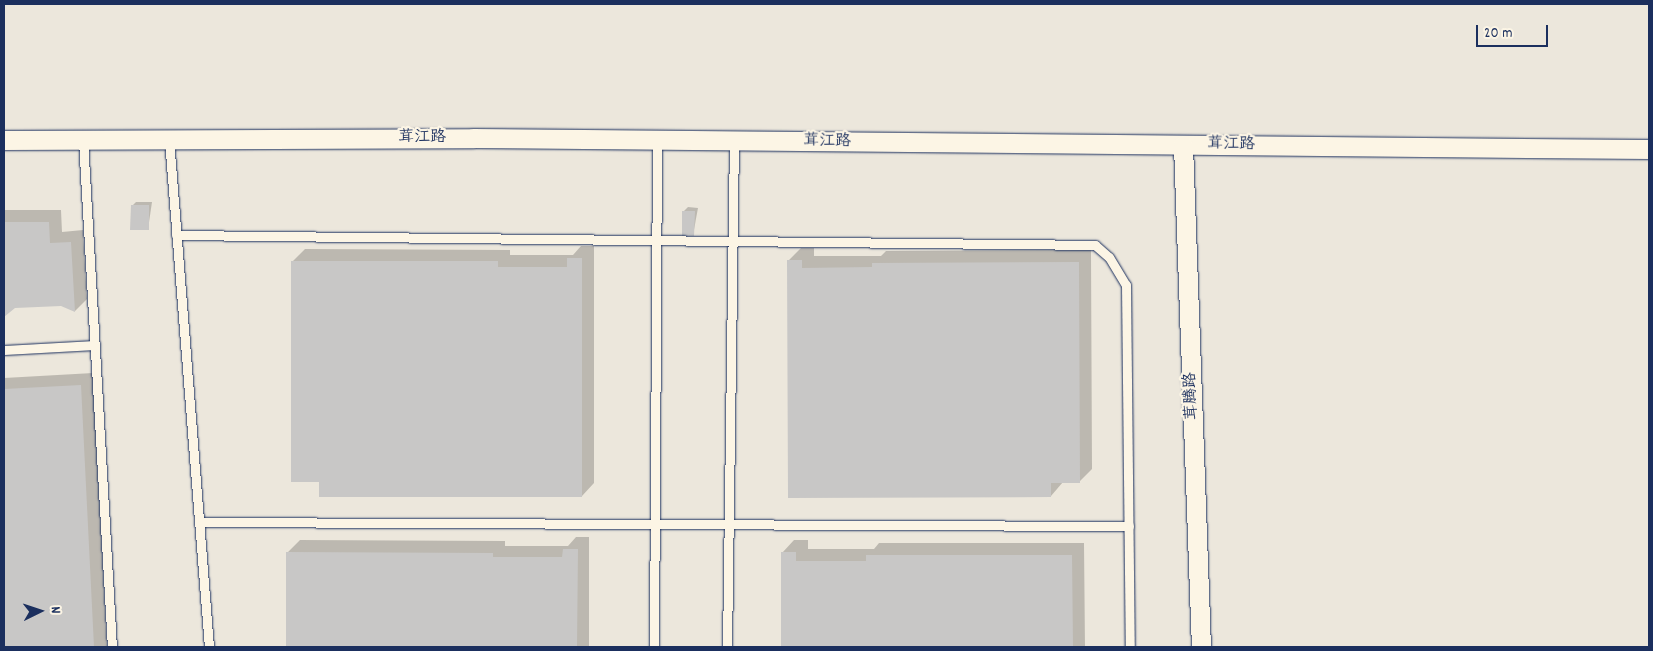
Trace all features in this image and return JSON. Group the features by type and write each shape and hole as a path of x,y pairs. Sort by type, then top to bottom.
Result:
{"street":[{"name":"茸江路","path":"4,140 657,140 1649,149"},
{"name":"茸腾路","path":"1183,145 1201,647"}],"lane":[{"path":"169,139 209,647"},
{"path":"84,140 112,647"},
{"path":"654,647 657,140"},
{"path":"727,647 734,141"},
{"path":"176,235 1095,245 1109,257 1126,285 1130,647"},
{"path":"4,350 95,345"},
{"path":"199,522 1129,526"}],"shaded area":[{"path":"4,4 1649,4 1649,647 4,647"}],"building":[{"path":"131,205 149,205 149,230 130,230"},
{"path":"682,211 695,211 694,236 682,236"},
{"path":"4,222 49,222 50,243 71,242 75,312 61,306 15,308 4,317"},
{"path":"567,258 582,258 582,497 319,497 319,482 291,482 291,261 498,261 498,267 567,267"},
{"path":"787,260 802,260 802,268 872,267 872,263 1079,262 1080,483 1051,483 1051,497 788,498"},
{"path":"81,385 94,647 4,647 4,389"},
{"path":"563,549 578,549 577,647 286,647 286,552 493,553 493,557 562,557"},
{"path":"781,552 796,552 796,561 866,561 866,555 1072,555 1073,647 781,647"}]}
